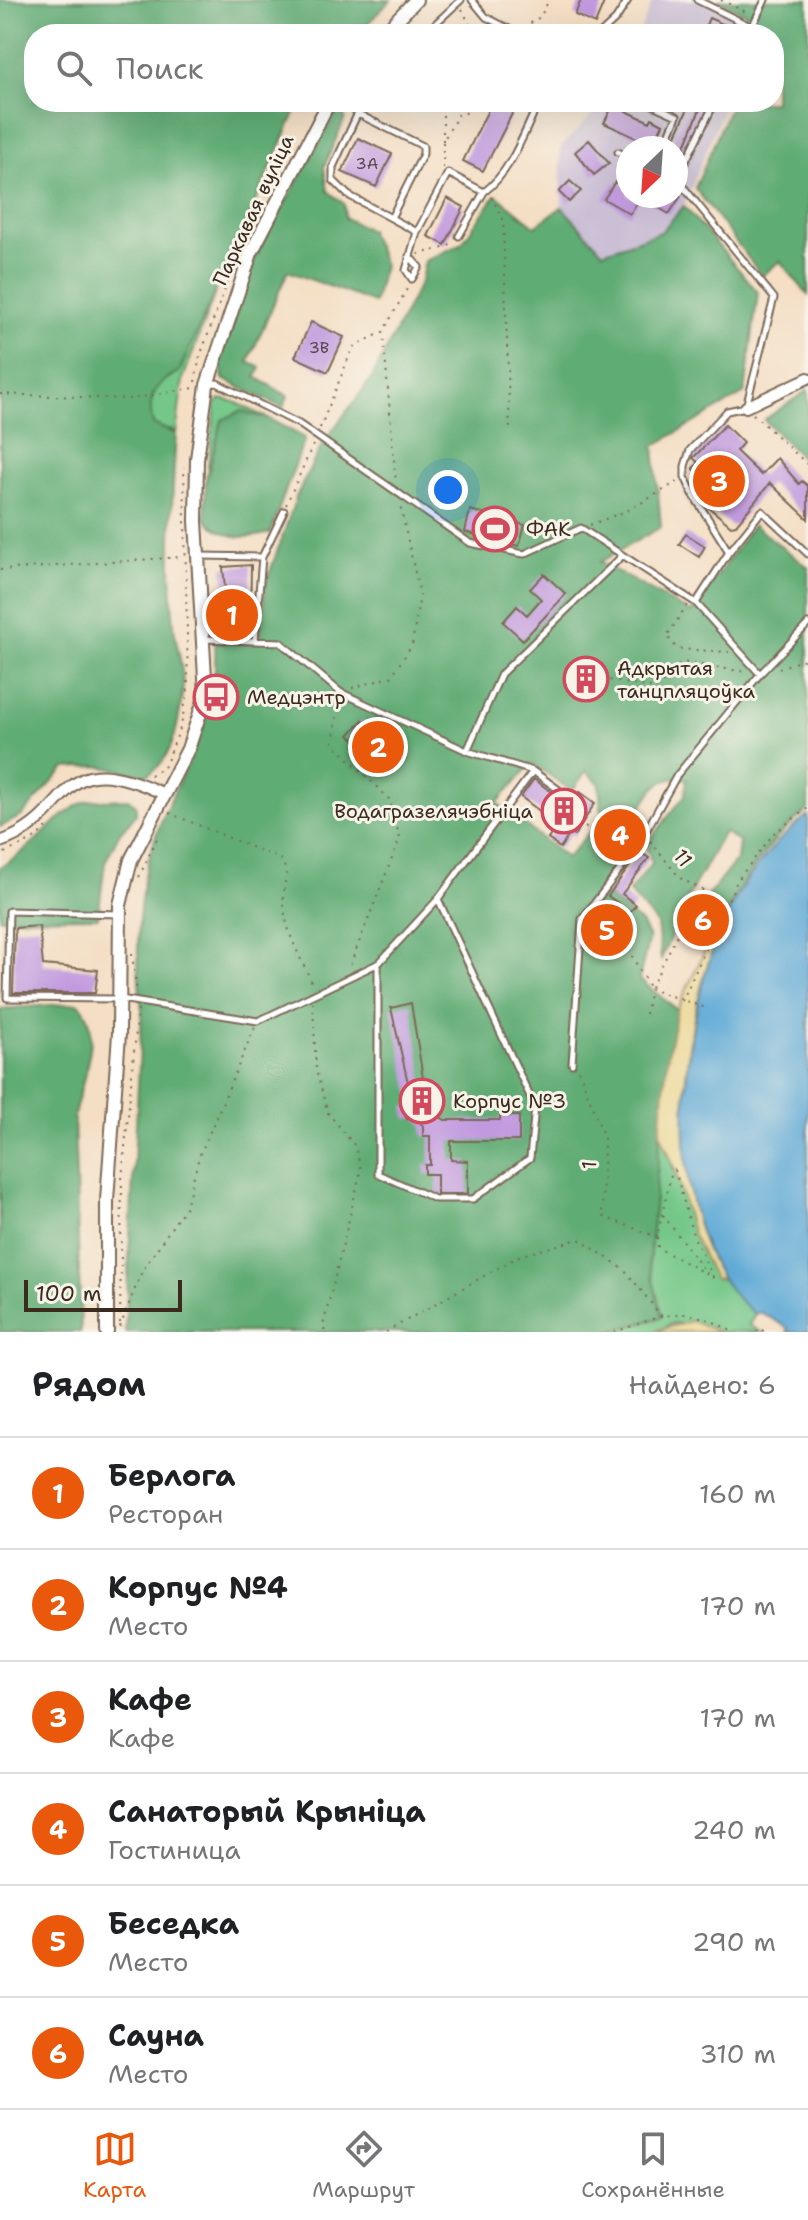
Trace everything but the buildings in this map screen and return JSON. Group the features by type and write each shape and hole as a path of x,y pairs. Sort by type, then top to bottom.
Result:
{"street":[{"path":"397,24 416,0"},
{"name":"Паркавая вуліца","path":"107,1332 109,1157 120,999 120,914 131,860 188,749 203,707 207,681 197,459 207,385 251,253 324,112"},
{"path":"746,407 808,378"},
{"path":"0,842 35,825 64,791 85,777 126,779 164,794"}],"lane":[{"path":"472,0 486,17 498,24"},
{"path":"611,24 628,0"},
{"path":"697,0 746,24"},
{"path":"754,24 765,0"},
{"path":"435,24 460,1"},
{"path":"459,236 484,192 507,166 534,112"},
{"path":"668,112 677,116 668,136"},
{"path":"688,155 710,112"},
{"path":"391,218 423,154 423,146 356,113 333,167 333,180 348,195 417,232"},
{"path":"409,256 419,267 412,279 406,270 409,256 417,232 448,173 484,192"},
{"path":"688,194 774,298 746,407 727,411 690,450 685,477 729,552"},
{"path":"207,385 217,383 299,424 470,543 524,554 581,528 696,603 760,674"},
{"path":"255,641 262,557 284,511"},
{"path":"696,603 729,552 762,511 808,554"},
{"path":"199,556 262,557"},
{"path":"467,751 501,674 622,556"},
{"path":"572,1064 582,919 638,845 677,775 760,674 808,624"},
{"path":"204,639 280,642 340,692 467,751 533,771 559,790"},
{"path":"120,914 9,911 7,998 120,999 258,1021 378,964 438,899 533,771"},
{"path":"378,964 378,1174 435,1199 473,1199 530,1158 535,1107 438,899"}],"path":[{"path":"526,24 540,17 549,0"},
{"path":"721,0 757,17"},
{"path":"460,1 470,24"},
{"path":"443,112 443,182"},
{"path":"443,141 458,115 469,112"},
{"path":"484,192 489,194 503,219 510,433"},
{"path":"409,256 448,247 459,236"},
{"path":"284,511 353,347 383,332 396,315 412,279"},
{"path":"349,974 349,960 400,838 389,799 333,743 340,692 391,677 412,645 420,595 397,493 383,332"},
{"path":"0,394 130,399 207,385"},
{"path":"746,407 808,465"},
{"path":"581,528 631,509 685,477"},
{"path":"0,570 199,556"},
{"path":"696,603 686,606 667,636 677,649 738,652"},
{"path":"577,668 588,666 599,673 599,678 656,689 682,662 760,674 806,659 808,670"},
{"path":"150,775 165,766"},
{"path":"618,821 619,808"},
{"path":"682,1001 737,881 774,833 808,808"},
{"path":"168,813 280,859 287,871 282,893 284,922 314,988 312,1027 320,1084 328,1113 355,1146 361,1170 325,1332"},
{"path":"585,828 607,816 633,828 638,845"},
{"path":"0,859 2,854 33,840 54,819"},
{"name":"11","path":"644,833 680,878 706,892"},
{"path":"139,877 159,834"},
{"path":"592,907 613,921 650,989 709,1009"},
{"path":"645,1014 650,989 681,927"},
{"path":"120,1332 122,1179 138,1003 132,949"},
{"path":"314,988 326,984"},
{"path":"120,1327 142,1271 186,1206 199,1157 258,1021"},
{"name":"1","path":"572,1064 580,1071 604,1138 602,1216 657,1237"},
{"path":"675,1169 693,1235 714,1278 658,1248 657,1237 672,1170 675,1169"},
{"path":"662,1214 708,1276"},
{"path":"386,1332 519,1256 579,1239 624,1269 662,1317"},
{"path":"614,1332 662,1317 692,1313 733,1332"},
{"path":"757,1332 759,1328 765,1332"}],"shaded area":[{"path":"653,0 712,0 761,24 643,24"},
{"path":"594,112 722,112 688,196 688,136 616,136 616,208 682,208 661,232 603,253 562,207 560,148"}],"green space":[{"path":"0,0 391,0 367,24 24,24 24,112 296,112 179,372 158,386 152,399 153,424 176,434 171,578 183,687 178,724 170,749 156,769 146,775 98,766 65,768 22,816 0,827"},
{"path":"718,0 808,0 808,295 780,261 762,276 695,188 728,112 784,112 784,24 764,23"},
{"path":"336,112 342,112 345,118 324,167 328,191 344,204 345,218 369,230 384,265 374,303 288,271 248,362 261,368 256,377 288,396 283,408 223,379 220,359 257,253"},
{"path":"496,195 535,226 562,207 603,252 661,232 682,208 686,208 758,292 745,393 654,446 661,527 600,562 691,613 753,525 808,567 808,810 761,856 726,913 706,898 737,859 739,842 724,832 687,899 661,959 657,924 629,892 652,863 646,845 685,795 687,779 676,778 660,784 648,796 634,822 601,810 599,783 586,771 572,791 532,763 497,803 567,858 596,824 632,839 599,890 641,923 649,938 639,979 677,1010 667,1060 649,1264 662,1317 608,1332 125,1332 142,1010 138,941 142,894 159,827 206,718 215,670 215,641 259,643 266,583 297,495 323,443 372,378 421,281 425,261 461,244"},
{"path":"229,255 183,379 176,434 172,430 161,430 153,425 151,415 154,392 179,372"},
{"path":"808,390 808,464 764,420"},
{"path":"220,399 235,402 269,419 241,411 217,438 206,480 216,404"},
{"path":"241,411 269,419 305,438 270,533 251,537 227,534 205,518 206,480 222,420"},
{"path":"128,799 136,805 136,814 119,834 105,862 98,917 0,918 0,867 80,804 95,800"},
{"path":"78,1003 86,1013 91,1041 74,1117 81,1332 0,1332 0,1009"},
{"path":"660,1132 714,1278 724,1279 755,1314 749,1325 761,1332 720,1332 674,1323 653,1332 608,1332 662,1317 649,1264"}],"sand":[{"path":"719,933 694,1017 684,1108 686,1153 693,1197 706,1239 724,1279 714,1278 693,1235 675,1169 660,1132 667,1060 677,1010 710,940"},
{"path":"691,1321 720,1332 653,1332"}],"water":[{"path":"808,815 808,1332 787,1332 788,1328 760,1312 755,1314 722,1279 700,1233 688,1180 684,1122 688,1064 697,1007 711,956 728,913 763,859"}],"place":[{"name":"Кафе","path":"719,481"},
{"name":"ФАК","path":"495,529"},
{"name":"Берлога","path":"232,615"},
{"name":"Адкрытая танцпляцоўка","path":"586,679"},
{"name":"Медцэнтр","path":"216,697"},
{"name":"Корпус №4","path":"378,747"},
{"name":"Водагразелячэбніца","path":"564,811"},
{"name":"Санаторый Крыніца","path":"620,835"},
{"name":"Сауна","path":"703,920"},
{"name":"Беседка","path":"607,930"},
{"name":"Корпус №3","path":"422,1101"}]}
